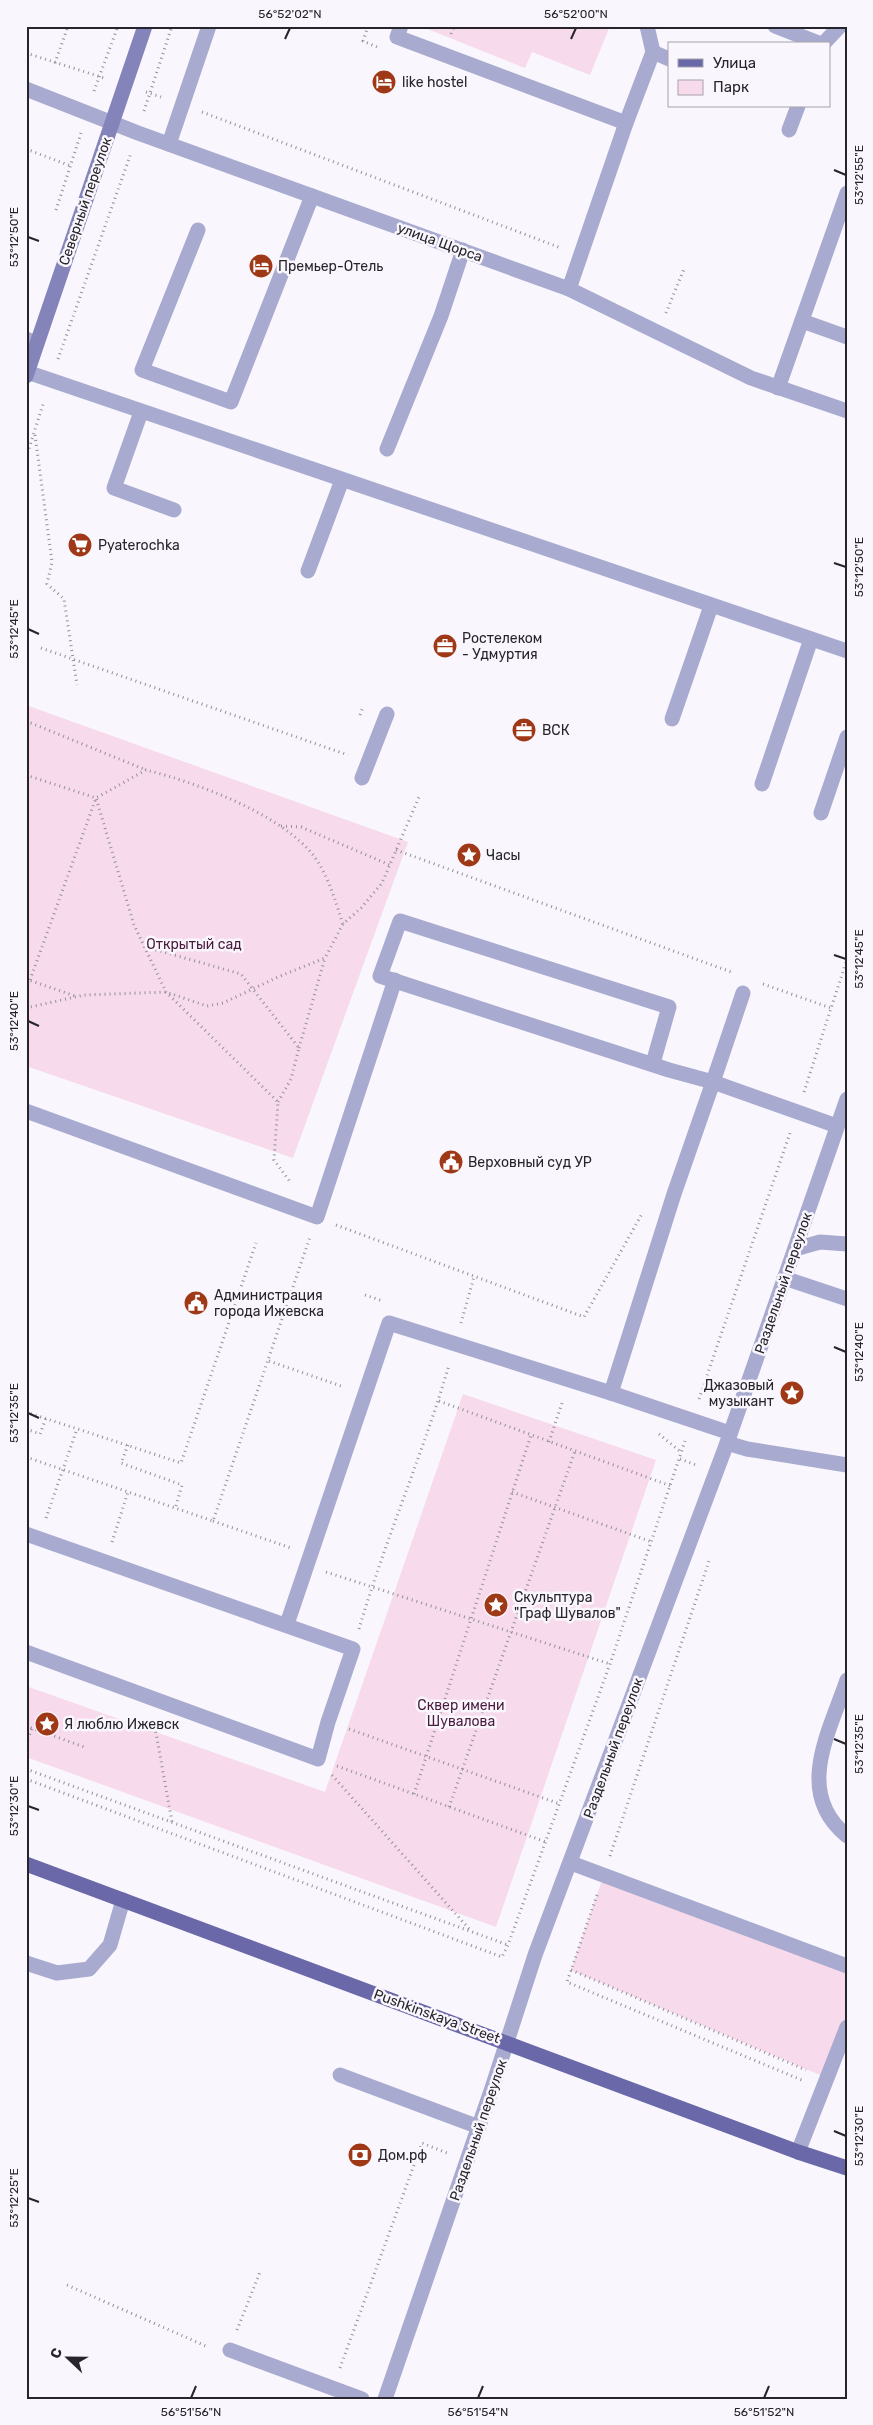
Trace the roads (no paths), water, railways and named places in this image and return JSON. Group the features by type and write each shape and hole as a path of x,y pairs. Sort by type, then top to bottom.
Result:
{"main road":[{"name":"Pushkinskaya Street","path":"26,1864 508,2042 798,2152 847,2168"}],"street":[{"name":"Северный переулок","path":"27,374 32,341 145,26"},
{"path":"169,144 209,26"},
{"path":"401,26 397,37 626,123"},
{"path":"570,288 626,123 653,52 647,26"},
{"path":"775,26 817,42"},
{"path":"824,42 840,26"},
{"path":"653,52 668,59"},
{"name":"улица Щорса","path":"26,89 112,121 138,133 570,288 751,378 847,411"},
{"path":"789,130 797,108"},
{"path":"778,388 847,192"},
{"path":"198,230 142,370 231,402 312,196"},
{"path":"387,448 441,316 463,250"},
{"path":"802,321 847,337"},
{"path":"27,374 847,651"},
{"path":"141,412 114,488 174,510"},
{"path":"308,571 342,480"},
{"path":"672,719 711,606"},
{"path":"762,784 811,639"},
{"path":"362,778 387,714"},
{"path":"821,813 847,737"},
{"path":"652,1063 669,1007 400,921 380,976 395,980 652,1063 713,1082 837,1126"},
{"path":"26,1111 316,1217 395,980"},
{"path":"611,1393 674,1194 743,993"},
{"name":"Раздельный переулок","path":"385,2399 508,2042 535,1956 715,1470 729,1438 847,1099"},
{"path":"795,1249 820,1242 847,1244"},
{"path":"784,1278 847,1299"},
{"path":"287,1624 389,1323 692,1420 747,1449 847,1465"},
{"path":"26,1652 318,1759 328,1722 353,1648 32,1536"},
{"path":"847,1680 817,1769 820,1797 833,1825 847,1836"},
{"path":"571,1863 847,1966"},
{"path":"26,1963 57,1973 89,1969 110,1945 123,1900"},
{"path":"798,2152 847,2027"},
{"path":"340,2075 479,2127"},
{"path":"230,2350 362,2399"}],"place":[{"name":"like hostel","path":"384,82"},
{"name":"Премьер-Отель","path":"261,266"},
{"name":"Pyaterochka","path":"80,545"},
{"name":"Ростелеком - Удмуртия","path":"445,646"},
{"name":"ВСК","path":"524,730"},
{"name":"Часы","path":"469,855"},
{"name":"Верховный суд УР","path":"451,1162"},
{"name":"Администрация города Ижевска","path":"196,1303"},
{"name":"Джазовый музыкант","path":"792,1393"},
{"name":"Скульптура \"Граф Шувалов\"","path":"496,1605"},
{"name":"Я люблю Ижевск","path":"47,1724"},
{"name":"Дом.рф","path":"360,2155"}],"park label":[{"name":"Открытый сад","path":"194,944"},
{"name":"Сквер имени Шувалова","path":"461,1714"}]}
